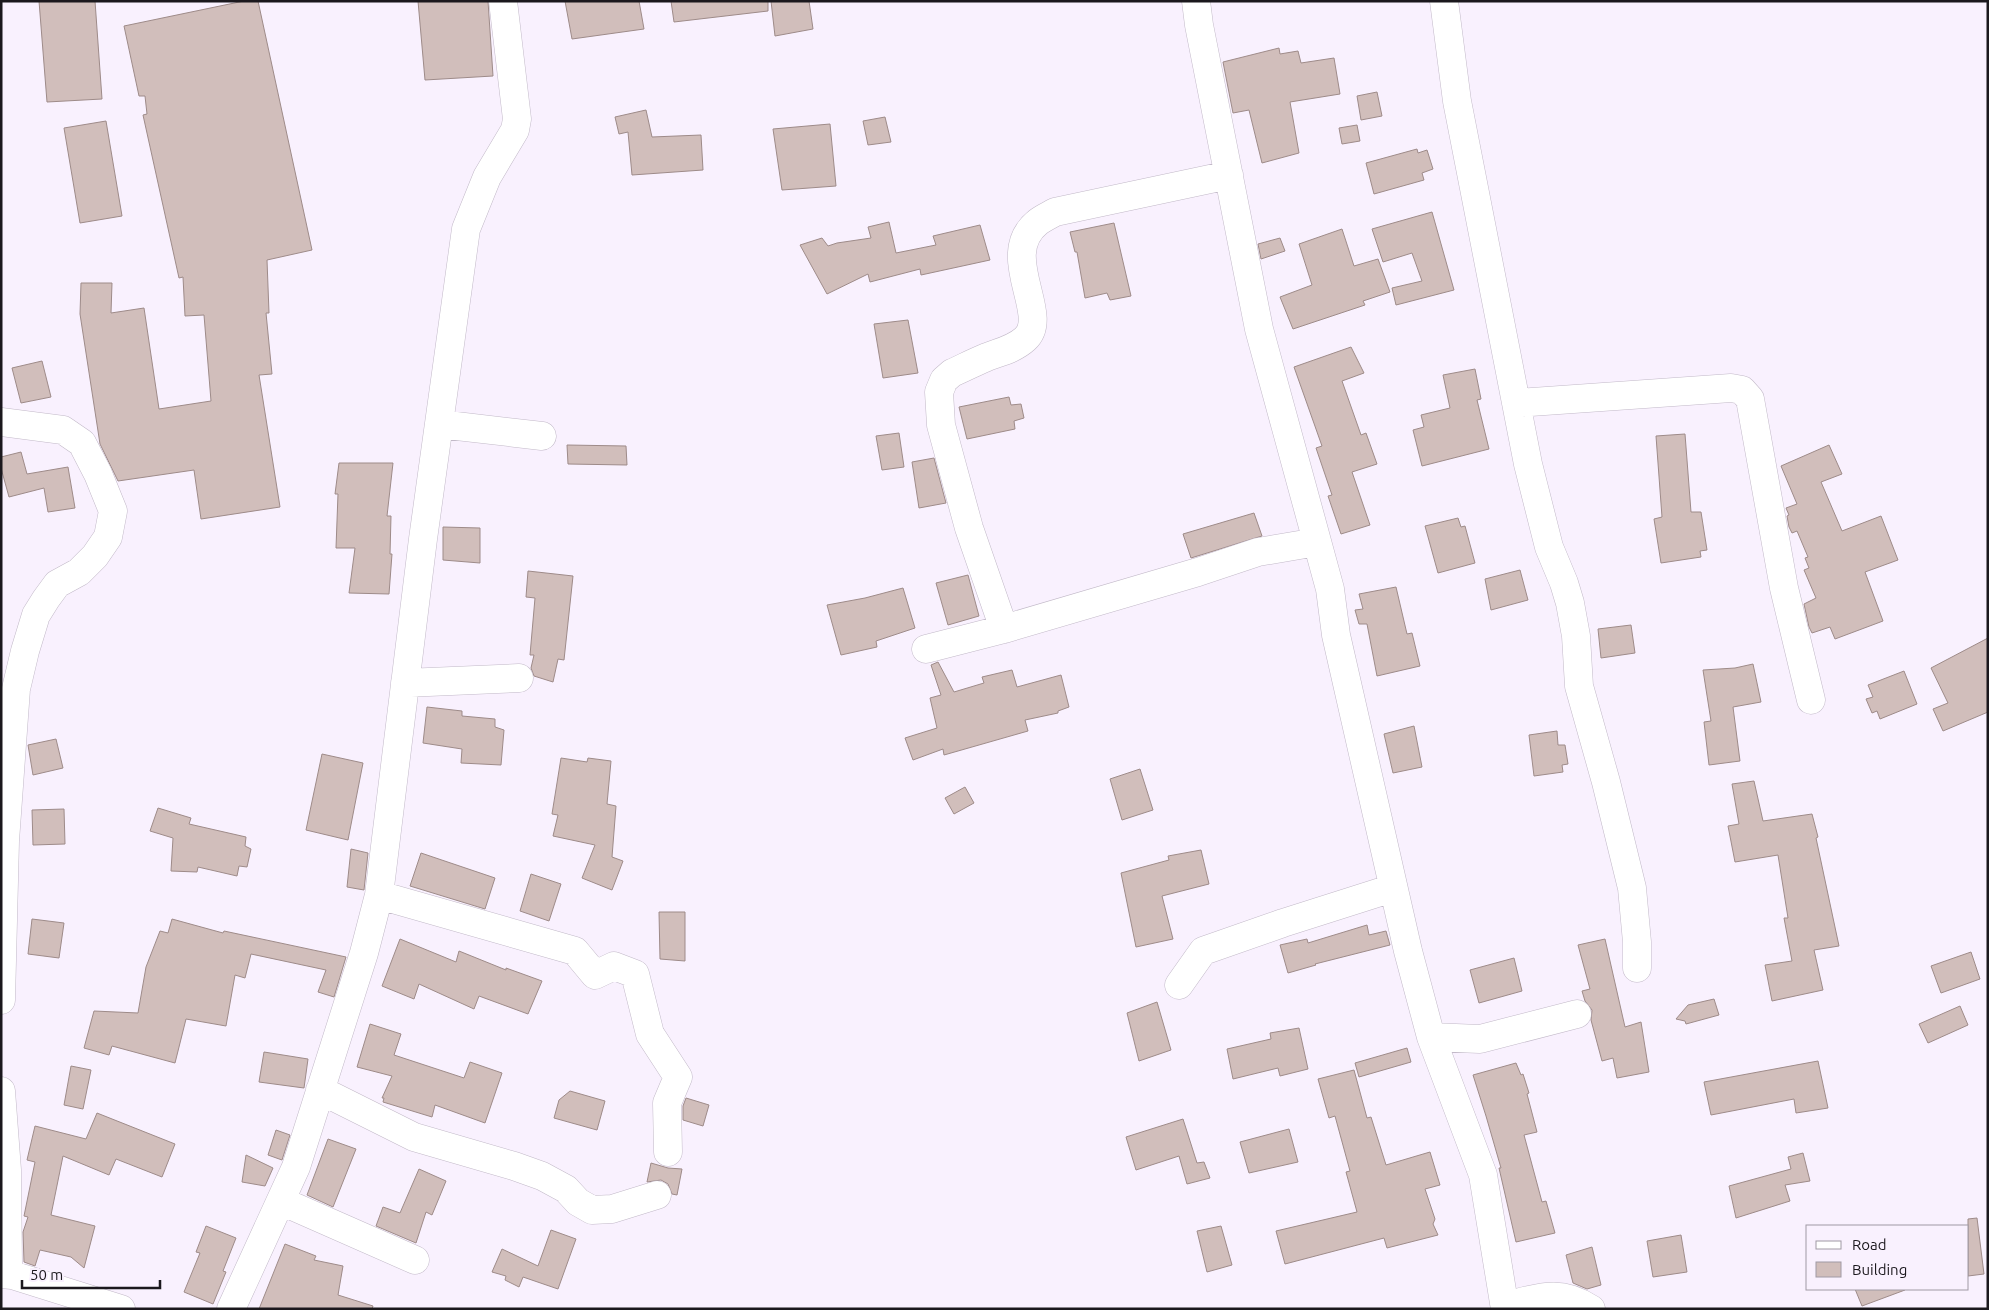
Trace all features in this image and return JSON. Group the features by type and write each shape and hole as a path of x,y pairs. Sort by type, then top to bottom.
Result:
{"street":[{"path":"231,1309 296,1167 364,952 379,895 423,539 466,229 487,177 515,130 517,119 503,1"},
{"path":"1196,1 1199,25 1259,329 1330,589 1336,635 1408,951 1431,1037 1483,1174 1505,1307 1546,1296 1561,1296 1579,1301 1590,1309"},
{"path":"1444,1 1457,101 1528,464 1549,547 1570,603 1576,636 1579,686 1606,782 1632,888 1637,942 1637,968"},
{"path":"1004,629 969,528 941,425 939,392 944,380 952,373 1009,350 1025,339 1030,332 1033,320 1022,264 1022,250 1028,234 1038,222 1055,212 1229,176"},
{"path":"1517,403 1731,388 1742,390 1750,398 1784,588 1811,700"},
{"path":"1,422 63,430 82,443 98,474 113,511 108,536 95,556 79,572 57,584 36,615 16,689 5,841 1,1000"},
{"path":"439,424 542,436"},
{"path":"926,649 1004,629 1198,572 1258,552 1317,542"},
{"path":"405,683 518,678"},
{"path":"1179,985 1203,951 1283,922 1393,888"},
{"path":"379,895 575,951 595,975 614,966 635,974 650,1034 678,1077 666,1103 668,1152"},
{"path":"1431,1037 1480,1039 1577,1014"},
{"path":"320,1090 414,1137 542,1176 566,1189 578,1202 592,1210 612,1209 657,1195"},
{"path":"1,1092 7,1170 7,1275 121,1309"},
{"path":"281,1201 415,1260"}],"building":[{"path":"39,1 95,1 102,99 47,102"},
{"path":"244,1 258,1 312,250 267,260 269,313 266,313 272,374 259,375 280,507 201,519 194,470 118,481 100,444 80,314 81,283 112,283 111,313 144,308 159,409 211,401 204,315 185,316 183,277 179,278 143,115 147,114 145,96 139,96 124,26"},
{"path":"418,1 488,1 493,76 425,80"},
{"path":"565,1 639,1 644,29 572,39"},
{"path":"671,1 768,1 768,11 674,22"},
{"path":"771,1 809,1 813,29 775,36"},
{"path":"1279,48 1280,54 1298,51 1301,63 1334,58 1340,94 1290,102 1299,153 1262,163 1249,110 1233,113 1223,62"},
{"path":"1377,92 1382,116 1361,120 1357,96"},
{"path":"646,110 652,137 701,135 703,170 632,175 628,132 619,134 615,117"},
{"path":"885,117 891,142 868,145 863,121"},
{"path":"106,121 122,216 80,223 64,128"},
{"path":"830,124 836,186 782,190 773,129"},
{"path":"1357,125 1360,141 1342,144 1339,128"},
{"path":"1417,149 1418,153 1427,150 1433,169 1422,173 1424,180 1374,194 1366,163"},
{"path":"1432,212 1454,290 1396,305 1392,288 1422,281 1412,253 1383,262 1372,229"},
{"path":"889,222 896,253 936,245 933,236 980,225 990,260 921,275 920,269 870,282 868,274 827,294 800,245 822,238 828,246 871,238 868,227"},
{"path":"1114,223 1131,296 1110,300 1107,293 1085,298 1077,252 1075,252 1070,232"},
{"path":"1342,229 1354,266 1378,259 1390,292 1363,301 1365,305 1293,329 1280,297 1312,285 1299,244"},
{"path":"1280,238 1285,251 1261,259 1258,244"},
{"path":"908,320 918,373 883,378 874,324"},
{"path":"1351,347 1364,373 1342,381 1361,435 1366,433 1377,464 1352,472 1370,525 1341,534 1328,496 1332,495 1316,448 1322,446 1294,367"},
{"path":"42,361 51,397 21,403 12,368"},
{"path":"1475,369 1481,399 1477,400 1489,449 1422,466 1413,430 1424,427 1421,415 1450,408 1443,375"},
{"path":"1009,397 1011,405 1021,404 1024,418 1014,421 1015,429 967,439 959,407"},
{"path":"899,433 904,467 882,470 876,436"},
{"path":"1685,434 1691,512 1701,512 1707,550 1700,551 1701,557 1661,563 1654,519 1662,517 1656,436"},
{"path":"567,445 626,446 627,465 568,464"},
{"path":"1829,445 1842,474 1821,482 1842,531 1881,516 1898,560 1865,572 1883,621 1835,639 1830,627 1812,633 1809,627 1804,604 1816,598 1804,570 1809,568 1805,558 1808,557 1797,531 1792,533 1789,527 1787,516 1789,515 1786,508 1797,504 1781,466"},
{"path":"21,452 27,474 68,467 75,508 48,512 44,488 9,497 1,468 1,457"},
{"path":"934,458 946,503 919,508 912,462"},
{"path":"339,463 393,463 387,516 391,516 390,554 392,554 389,594 349,593 355,548 336,548 338,494 335,494"},
{"path":"1254,513 1262,536 1191,558 1183,534"},
{"path":"1458,518 1461,527 1465,526 1475,563 1438,573 1425,526"},
{"path":"443,527 480,528 480,563 443,560"},
{"path":"1520,570 1528,600 1491,610 1485,579"},
{"path":"528,571 573,576 564,660 558,659 553,682 534,676 531,668 534,655 530,655 535,598 526,597"},
{"path":"968,575 979,616 948,625 936,583"},
{"path":"1396,587 1407,634 1412,633 1420,666 1377,676 1367,624 1359,624 1355,610 1363,609 1359,594"},
{"path":"903,588 915,628 876,641 877,647 841,655 827,605"},
{"path":"1631,625 1635,653 1601,658 1598,629"},
{"path":"1988,638 1988,712 1943,731 1933,709 1948,703 1931,668"},
{"path":"938,662 954,692 984,683 982,677 1012,670 1017,687 1061,675 1069,707 1058,711 1058,713 1025,720 1028,731 944,755 943,749 913,760 905,738 937,728 930,698 941,695 931,665"},
{"path":"1753,664 1761,702 1733,707 1740,761 1709,765 1704,722 1711,721 1703,670 1735,668"},
{"path":"1904,671 1917,704 1880,719 1877,711 1872,713 1866,699 1873,697 1868,685"},
{"path":"427,707 462,711 462,716 495,719 495,727 504,730 501,765 461,763 462,749 423,743"},
{"path":"1414,726 1422,767 1393,773 1384,734"},
{"path":"1557,731 1558,745 1565,745 1568,764 1562,765 1563,772 1534,776 1529,735"},
{"path":"56,739 63,768 33,775 28,745"},
{"path":"322,754 363,763 348,840 306,830"},
{"path":"561,758 587,762 588,758 611,761 607,804 616,806 612,857 623,861 612,890 582,878 595,845 553,836 558,815 552,814"},
{"path":"1140,769 1153,810 1122,820 1110,779"},
{"path":"1754,781 1763,821 1812,814 1839,946 1814,950 1823,990 1772,1001 1765,965 1792,961 1784,918 1788,918 1778,855 1735,862 1728,826 1739,824 1732,784"},
{"path":"965,787 974,803 954,814 945,798"},
{"path":"158,808 191,818 189,824 246,837 245,846 251,849 247,867 239,866 237,876 198,867 197,872 171,871 173,838 150,831"},
{"path":"64,809 65,844 33,845 32,810"},
{"path":"351,849 368,853 364,890 347,887"},
{"path":"1201,850 1209,884 1162,896 1173,939 1136,947 1121,873 1169,860 1168,856"},
{"path":"421,853 495,878 485,909 410,886"},
{"path":"531,874 561,884 549,921 520,911"},
{"path":"659,912 685,912 685,961 660,959"},
{"path":"32,919 64,923 59,958 28,954"},
{"path":"172,919 223,933 224,931 346,957 334,997 318,992 326,970 251,954 245,978 235,975 226,1026 186,1019 175,1063 112,1046 109,1055 84,1048 94,1011 138,1013 146,967 160,931 168,933"},
{"path":"1367,925 1369,935 1386,931 1390,945 1315,964 1288,973 1280,945 1307,939 1308,943"},
{"path":"400,939 456,962 459,951 506,970 506,968 542,981 528,1014 479,996 474,1009 419,984 414,999 382,986"},
{"path":"1605,939 1625,1027 1641,1022 1649,1072 1617,1078 1613,1058 1602,1061 1591,1020 1592,1010 1585,1001 1582,991 1590,989 1578,945"},
{"path":"1971,952 1980,979 1941,993 1931,966"},
{"path":"1514,958 1522,991 1479,1003 1470,970"},
{"path":"1714,999 1719,1015 1686,1024 1685,1021 1676,1019 1688,1005"},
{"path":"1157,1002 1171,1050 1139,1061 1127,1013"},
{"path":"1960,1006 1968,1025 1928,1043 1919,1024"},
{"path":"370,1024 401,1034 394,1055 464,1078 470,1062 502,1073 485,1123 435,1105 432,1117 383,1102 384,1098 382,1098 392,1076 357,1067"},
{"path":"1299,1028 1308,1069 1280,1076 1278,1068 1233,1079 1227,1049 1271,1039 1270,1033"},
{"path":"1407,1048 1411,1062 1359,1077 1355,1063"},
{"path":"264,1052 308,1059 304,1088 259,1082"},
{"path":"1818,1061 1828,1108 1796,1113 1794,1099 1711,1115 1704,1082"},
{"path":"1516,1063 1521,1075 1523,1074 1529,1093 1527,1094 1537,1132 1524,1135 1542,1202 1546,1201 1555,1233 1516,1242 1499,1168 1501,1168 1473,1075"},
{"path":"71,1066 91,1070 83,1109 64,1105"},
{"path":"1354,1070 1367,1118 1371,1117 1386,1165 1430,1152 1440,1185 1425,1189 1435,1219 1433,1224 1438,1235 1387,1248 1384,1238 1285,1264 1276,1231 1357,1212 1346,1172 1350,1171 1335,1116 1329,1118 1318,1079"},
{"path":"570,1091 605,1101 597,1130 554,1118 559,1100"},
{"path":"686,1098 709,1105 703,1126 683,1120 683,1106"},
{"path":"97,1113 175,1144 162,1177 116,1159 109,1175 63,1156 51,1215 95,1226 84,1268 71,1257 40,1250 35,1266 24,1262 23,1232 28,1217 24,1216 35,1162 27,1160 35,1126 86,1139"},
{"path":"1183,1119 1197,1163 1204,1162 1210,1178 1187,1184 1179,1156 1136,1170 1126,1137"},
{"path":"1289,1129 1298,1162 1249,1173 1240,1142"},
{"path":"276,1130 290,1135 282,1160 268,1155"},
{"path":"328,1139 356,1149 333,1207 307,1195"},
{"path":"1803,1153 1810,1181 1785,1185 1790,1201 1736,1218 1729,1186 1791,1169 1788,1157"},
{"path":"246,1155 273,1168 265,1186 242,1182"},
{"path":"651,1163 668,1168 682,1169 677,1195 672,1194 668,1184 661,1180 647,1182"},
{"path":"419,1169 446,1181 432,1215 426,1212 416,1243 376,1226 383,1207 400,1213"},
{"path":"1977,1218 1984,1274 1969,1276 1968,1219"},
{"path":"206,1226 236,1238 223,1271 226,1272 213,1304 184,1292 200,1253 196,1252"},
{"path":"1221,1226 1232,1265 1207,1272 1197,1231"},
{"path":"551,1230 576,1239 558,1289 523,1277 519,1287 505,1280 506,1276 492,1272 502,1249 538,1266"},
{"path":"1681,1235 1687,1272 1653,1277 1647,1241"},
{"path":"285,1244 316,1256 314,1260 343,1266 338,1295 373,1306 372,1309 259,1309"},
{"path":"1592,1247 1601,1285 1587,1289 1573,1283 1566,1255"},
{"path":"1855,1290 1905,1290 1862,1306"}]}
